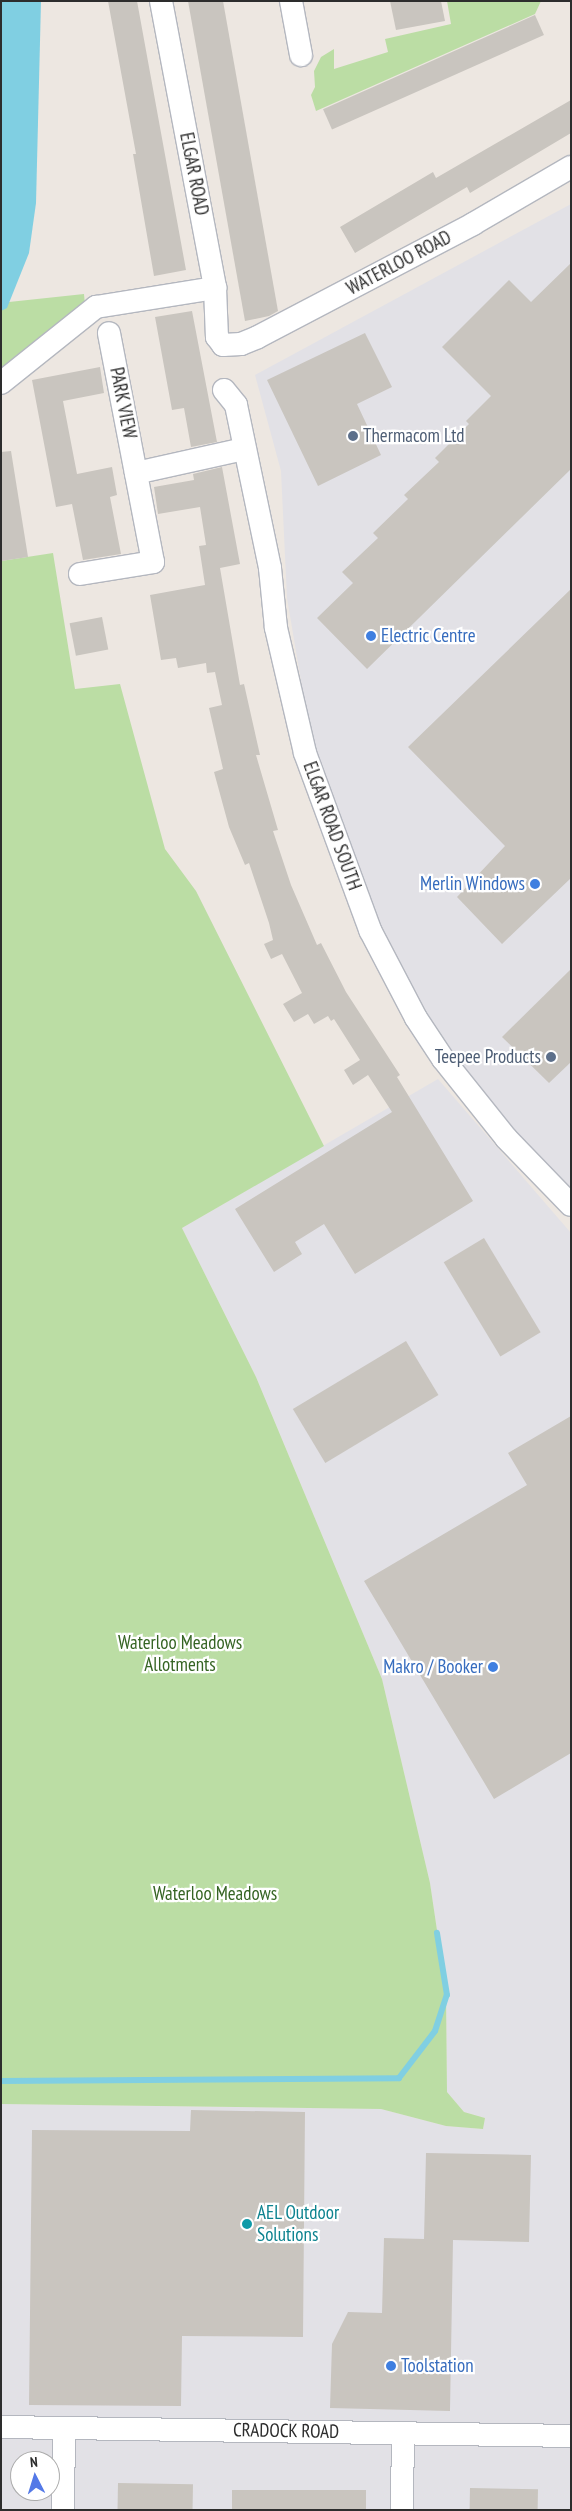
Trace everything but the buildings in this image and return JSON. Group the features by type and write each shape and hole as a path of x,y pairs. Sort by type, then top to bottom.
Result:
{"street":[{"name":"ELGAR ROAD","path":"161,1 215,288 217,337 223,345"},
{"path":"291,1 302,55"},
{"name":"WATERLOO ROAD","path":"223,345 242,344 258,337 473,224 571,167"},
{"path":"1,384 96,307 215,288"},
{"name":"PARK VIEW","path":"80,574 153,562 109,333"},
{"name":"ELGAR ROAD SOUTH","path":"224,390 236,405 270,568 276,628 305,754 370,930 416,1018 443,1059 506,1138 571,1205"},
{"path":"136,473 244,449"},
{"name":"CRADOCK ROAD","path":"1,2427 571,2436"},
{"path":"63,2510 64,2429"},
{"path":"402,2510 403,2433"}],"shaded area":[{"path":"571,204 571,1203 426,1026 327,835 287,598 281,471 255,375"},
{"path":"438,1079 571,1233 571,2510 1,2510 1,2104 381,2109 446,2126 483,2129 485,2118 464,2112 447,2092 446,1991 430,1883 382,1679 256,1377 182,1228"}],"green space":[{"path":"447,1 541,1 535,14 316,111 311,95 315,87 314,71 321,57 334,49 334,69 388,52 385,39 451,24"},
{"path":"84,294 85,305 1,369 1,311 9,302"},
{"name":"Waterloo Meadows","path":"53,553 75,689 120,684 165,849 196,891 324,1146 182,1228 256,1377 382,1679 430,1883 446,1991 447,2092 464,2112 485,2118 483,2129 446,2126 381,2109 1,2104 1,561"}],"water":[{"path":"1,1 41,1 36,203 29,253 7,308 1,311"}],"waterway":[{"path":"1,2081 399,2078 435,2031 447,1995 437,1933"}],"place":[{"name":"Thermacom Ltd","path":"353,436"},
{"name":"Electric Centre","path":"371,636"},
{"name":"Merlin Windows","path":"535,884"},
{"name":"Teepee Products","path":"551,1057"},
{"name":"Makro / Booker","path":"493,1667"},
{"name":"AEL Outdoor Solutions","path":"247,2224"},
{"name":"Toolstation","path":"391,2366"}],"park label":[{"name":"Waterloo Meadows Allotments","path":"180,1654"}]}
